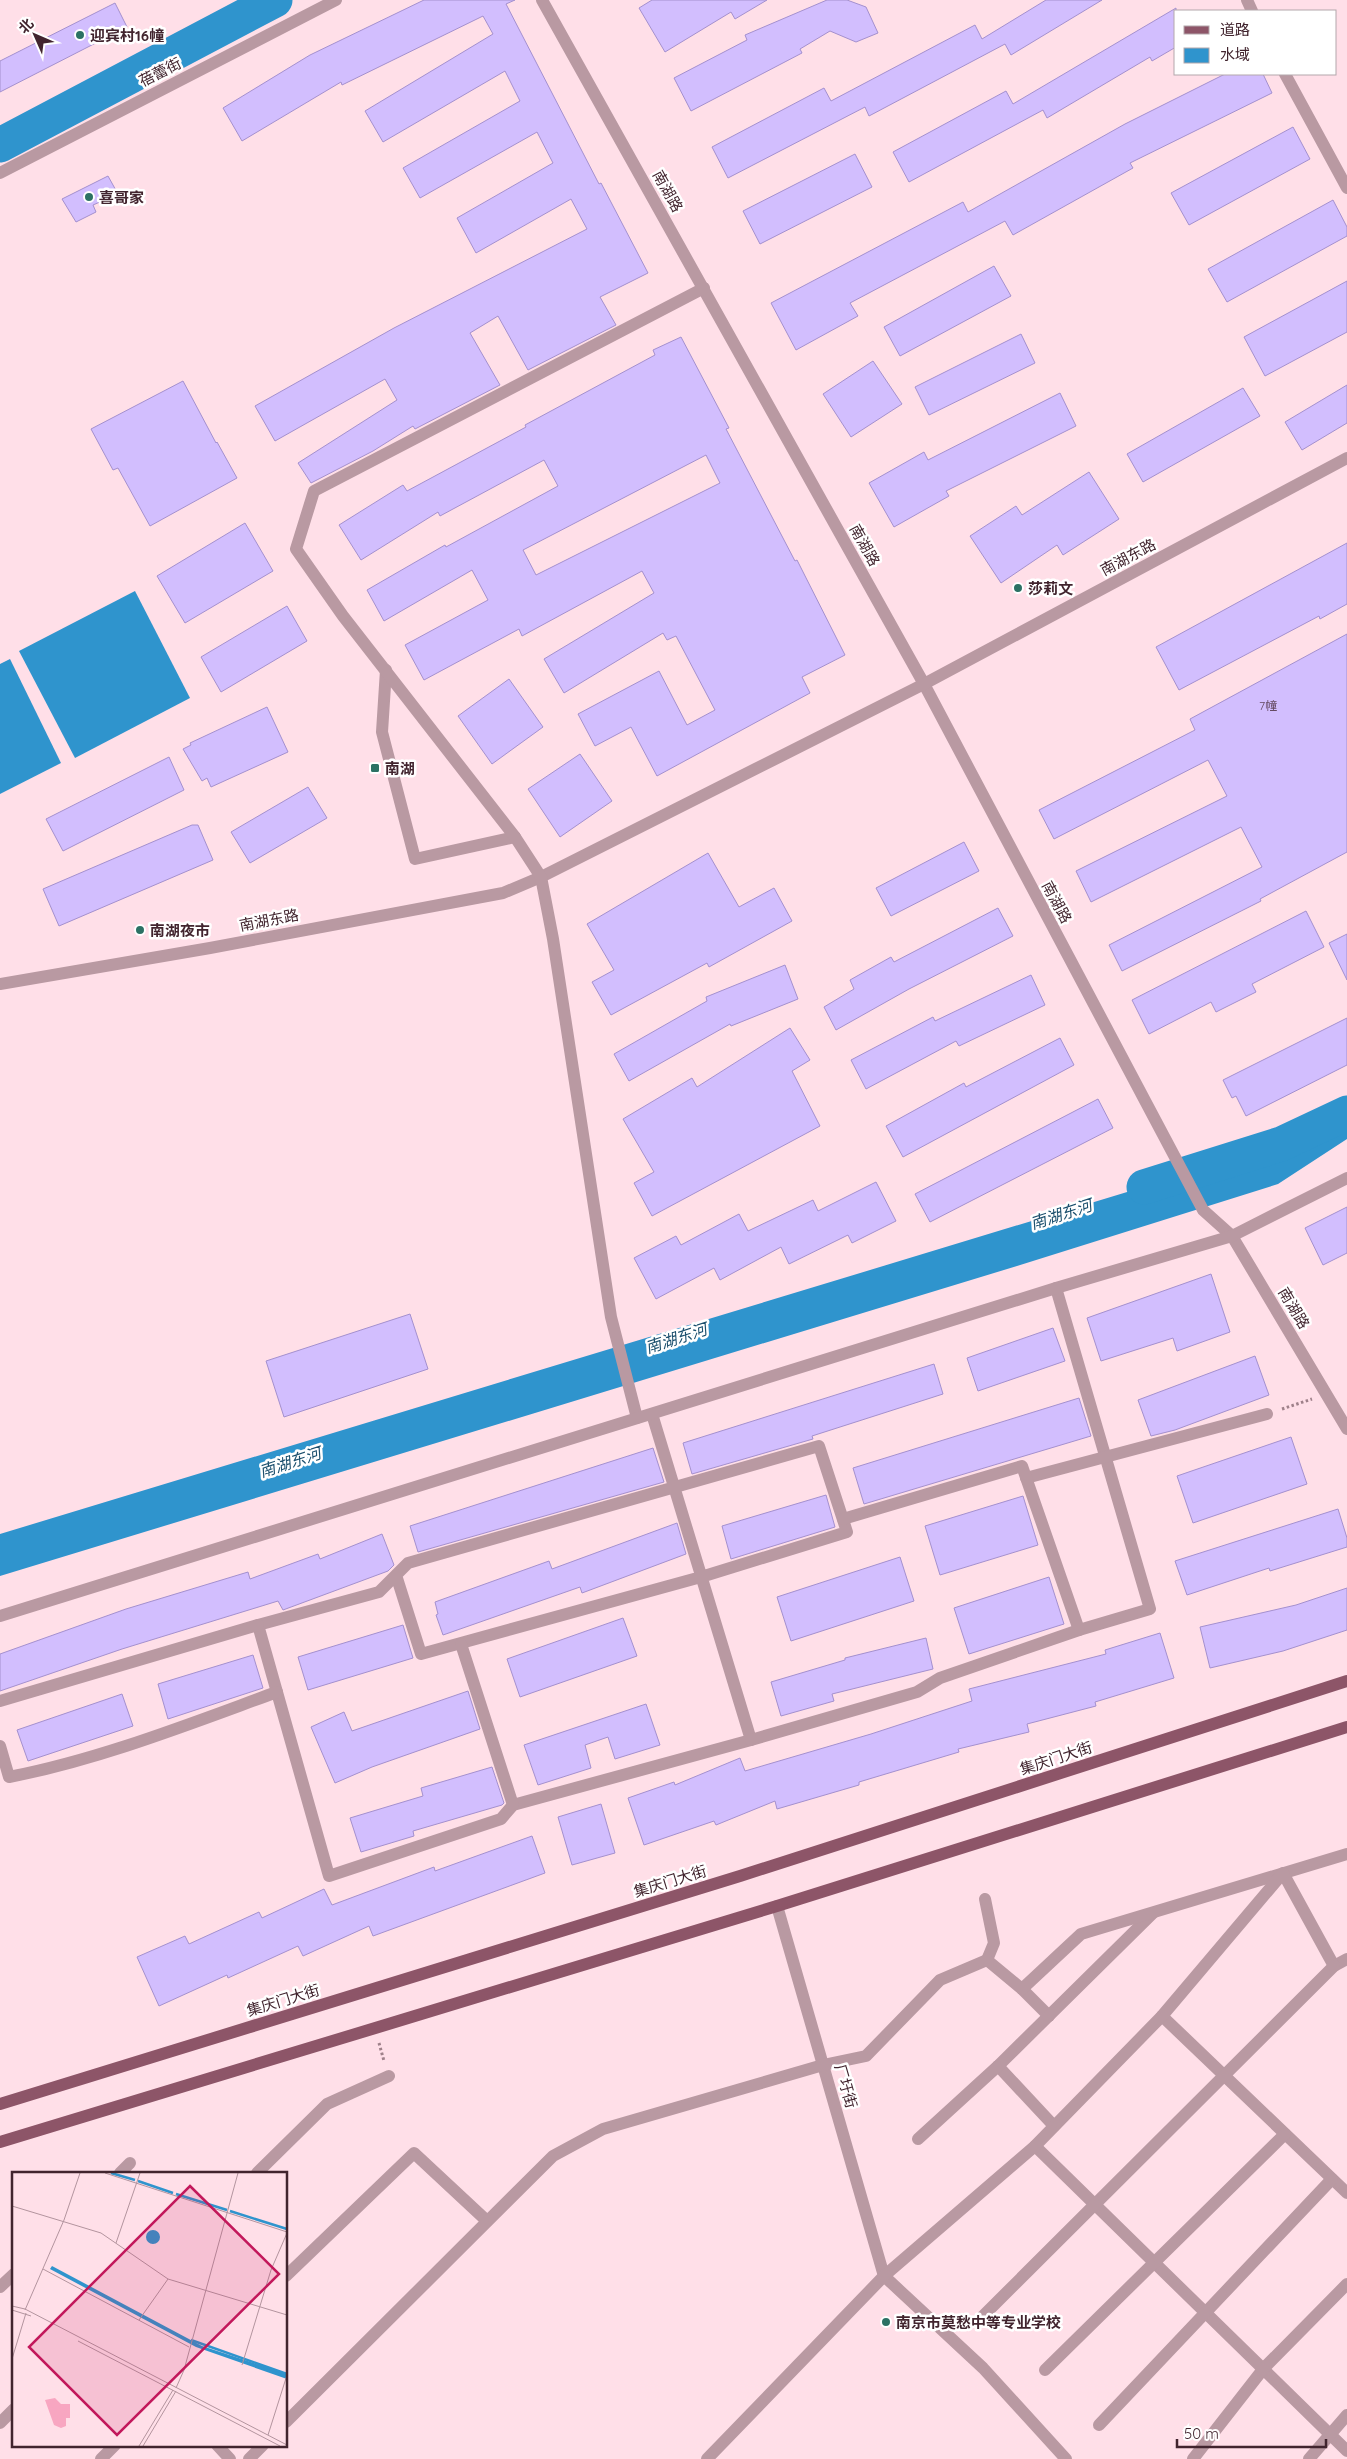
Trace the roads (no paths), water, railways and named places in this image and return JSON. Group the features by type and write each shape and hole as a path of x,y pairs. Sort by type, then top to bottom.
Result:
{"main road":[{"name":"集庆门大街","path":"0,2104 740,1876 1347,1681"},
{"path":"0,2142 777,1906 1347,1727"}],"street":[{"name":"蓓蕾街","path":"0,173 336,0"},
{"name":"南湖路","path":"542,0 924,684 1203,1210 1232,1236 1347,1429"},
{"path":"1285,75 1347,188"},
{"path":"637,1418 611,1317 542,877 515,836 343,616 296,549 314,491 704,288"},
{"name":"南湖东路","path":"0,984 210,948 503,893 542,877 924,684 1347,458"},
{"path":"386,670 382,732 415,859 515,836"},
{"path":"0,1616 1056,1288 1232,1236 1347,1178"},
{"path":"258,1625 329,1876 501,1819 513,1805 751,1740 917,1692 940,1678 1079,1630 1150,1609 1056,1288"},
{"path":"652,1414 751,1740"},
{"path":"1026,1478 1267,1414"},
{"path":"0,1701 258,1625 379,1592 396,1575 408,1564 819,1446 847,1532 701,1577 421,1654 396,1575"},
{"path":"843,1519 1022,1466 1079,1630"},
{"path":"461,1644 513,1805"},
{"path":"0,1746 4,1778 39,1771 124,1747 277,1692"},
{"path":"1022,1989 1081,1934 1347,1854"},
{"path":"1284,1873 1334,1966"},
{"path":"707,2459 884,2276 1035,2146 1162,2016 1284,1873"},
{"path":"288,2420 553,2156 603,2129 823,2065 866,2056 940,1980 987,1960 994,1943 985,1899"},
{"name":"厂圩街","path":"777,1906 884,2276"},
{"path":"918,2139 998,2066 1155,1912"},
{"path":"983,2316 1334,1966 1347,1959"},
{"path":"987,1960 1022,1989 1049,2016"},
{"path":"1162,2016 1347,2193"},
{"path":"998,2066 1054,2126"},
{"path":"258,2172 327,2104 389,2076"},
{"path":"1046,2370 1285,2134"},
{"path":"1035,2146 1347,2451"},
{"path":"288,2274 414,2153 488,2221"},
{"path":"121,2172 130,2163"},
{"path":"1099,2425 1332,2179"},
{"path":"0,2287 12,2276"},
{"path":"884,2276 983,2368 1066,2459"},
{"path":"1193,2459 1264,2368 1347,2284"},
{"path":"0,2423 12,2411"},
{"path":"1309,2459 1347,2415"},
{"path":"101,2459 113,2446"},
{"path":"217,2446 230,2459"},
{"path":"249,2459 262,2446"}],"water":[{"path":"135,591 190,698 75,758 19,651"},
{"path":"10,659 61,763 0,794 0,664"},
{"path":"1347,1119 1347,1139 1278,1184 1017,1266 0,1576 0,1534 1315,1135"}],"waterway":[{"path":"0,145 275,0"},
{"name":"南湖东河","path":"1144,1187 1281,1144 1347,1113"}],"place":[{"name":"迎宾村16幢","path":"80,35"},
{"name":"喜哥家","path":"89,197"},
{"name":"莎莉文","path":"1018,588"},
{"name":"南湖","path":"375,768"},
{"name":"南湖夜市","path":"140,930"},
{"name":"南京市莫愁中等专业学校","path":"886,2322"}]}
